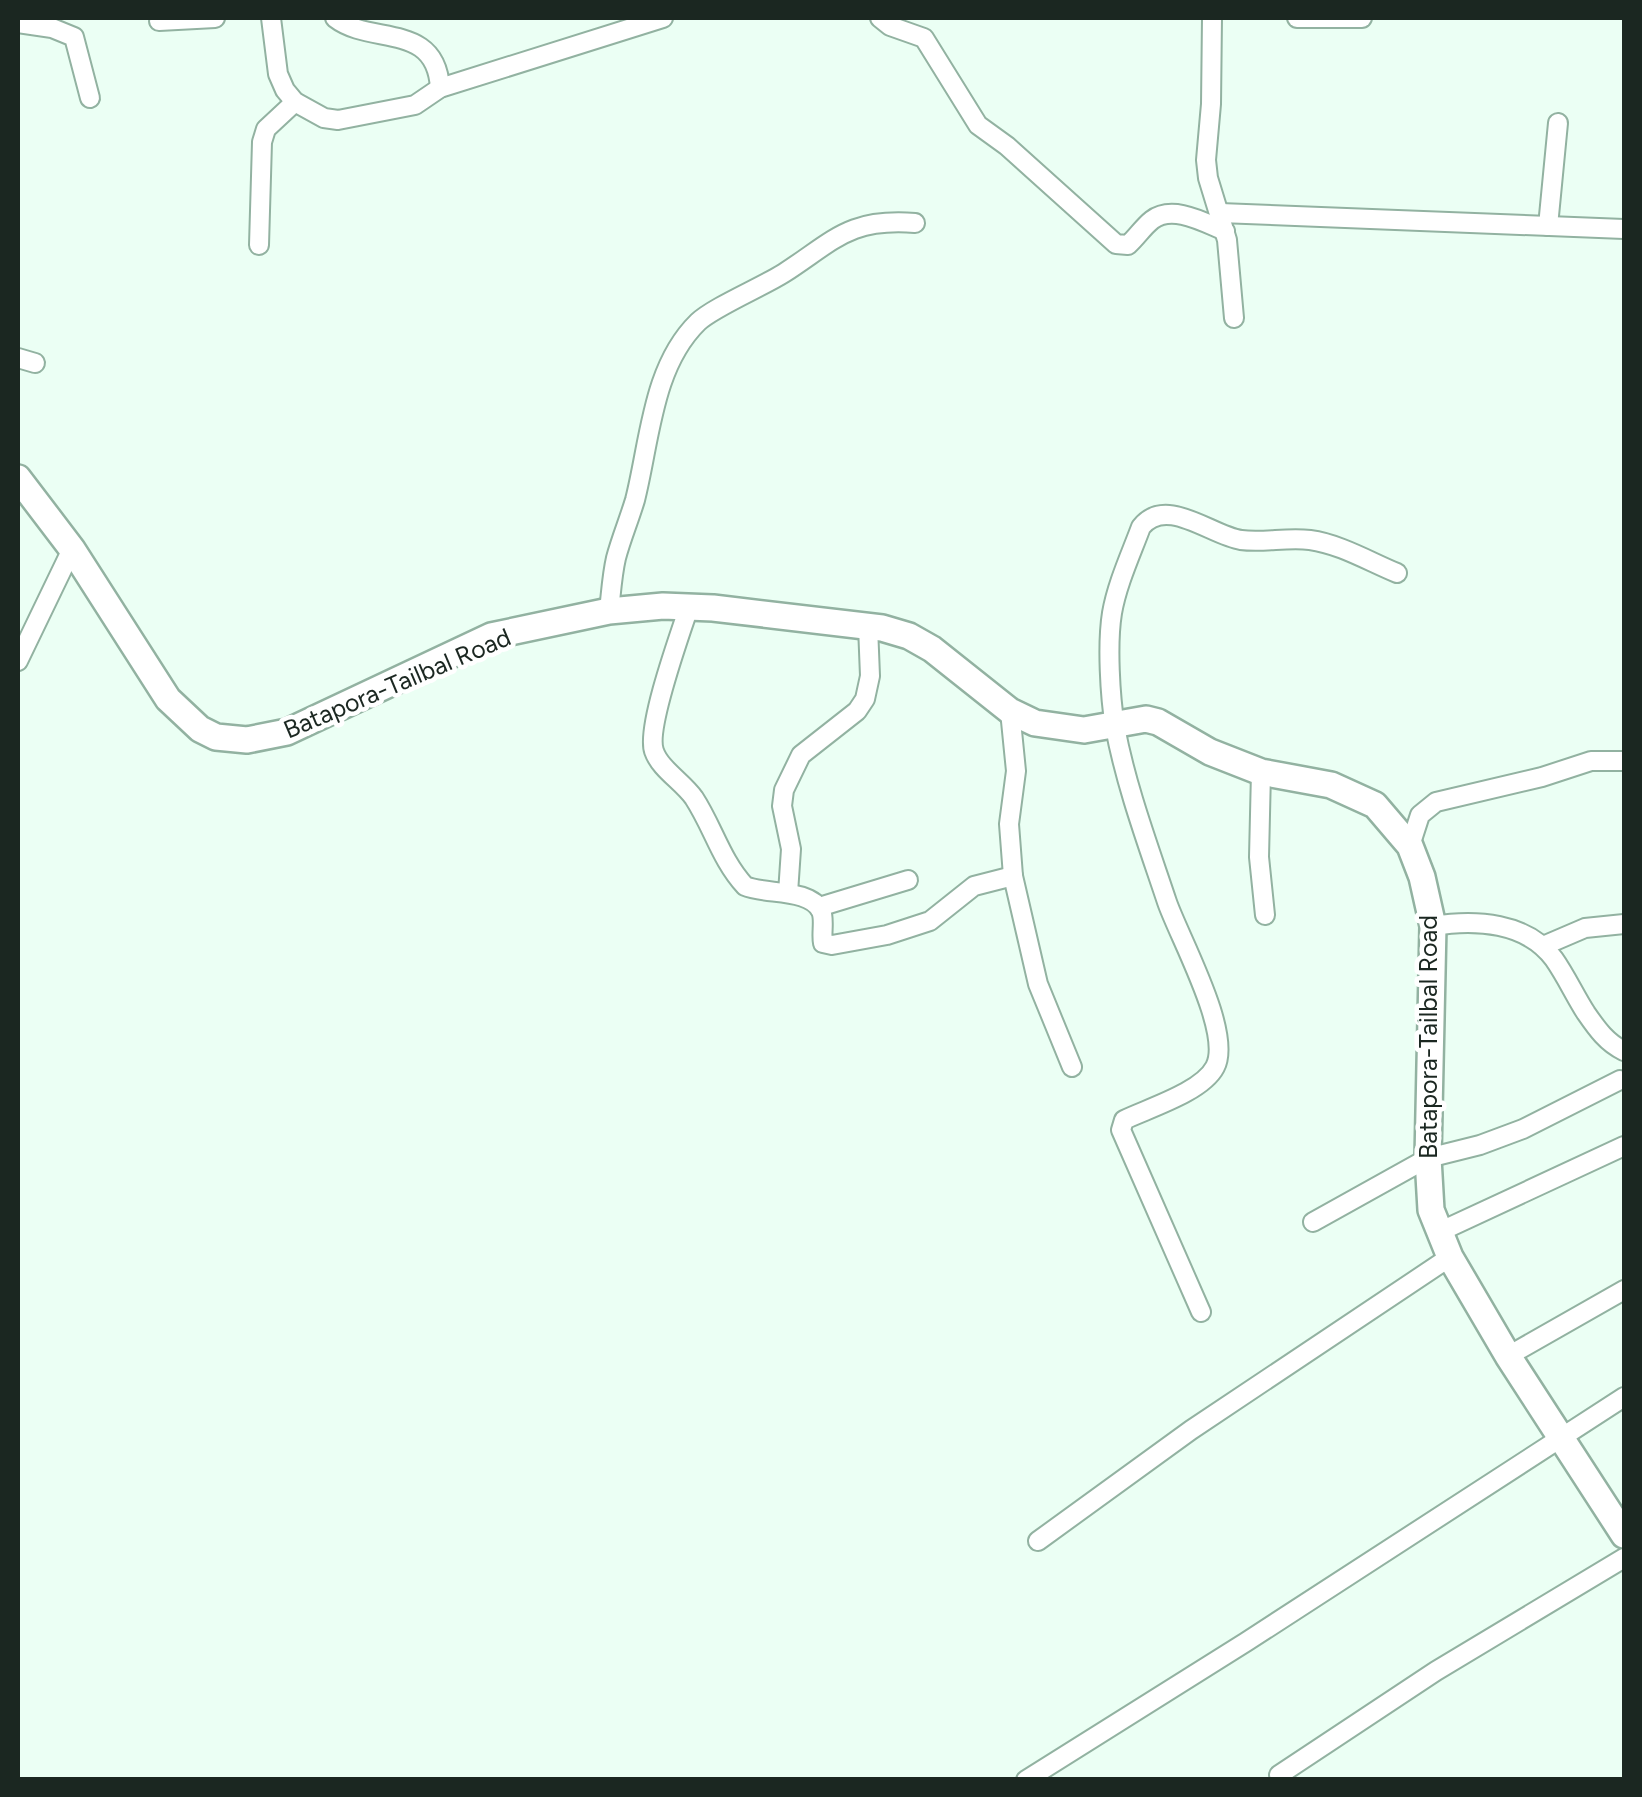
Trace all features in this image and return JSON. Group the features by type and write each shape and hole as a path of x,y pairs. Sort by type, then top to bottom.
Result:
{"main road":[{"name":"Batapora-Tailbal Road","path":"18,478 72,549 168,699 200,729 233,740 268,738 287,732 491,636 609,611 689,607 868,626 909,636 932,649 1010,711 1035,724 1057,728 1115,725 1133,720 1158,722 1210,752 1261,772 1331,785 1374,805 1410,846 1433,926 1428,1158 1429,1198 1439,1232 1508,1356 1624,1535"}],"street":[{"path":"159,21 215,18"},
{"path":"271,18 278,74 284,90 295,102 324,118 338,120 414,105 440,88 663,18"},
{"path":"335,18 344,24 400,37 427,52 436,65 440,88"},
{"path":"880,18 890,26 924,38 978,126 1016,153 1116,244 1128,245 1153,219 1164,214 1222,222 1624,229"},
{"path":"1212,18 1206,160 1222,222 1234,318"},
{"path":"1297,18 1362,18"},
{"path":"18,23 52,28 74,37 90,98"},
{"path":"258,245 262,142 266,129 295,102"},
{"path":"1548,226 1558,122"},
{"path":"609,611 615,561 634,500 658,396 671,358 683,338 702,318 786,272 839,234 877,223 915,223"},
{"path":"1201,1312 1121,1130 1121,1124 1207,1077 1216,1066 1217,1034 1198,972 1168,904 1115,725 1112,614 1145,520 1162,516 1182,517 1237,540 1316,540 1397,573"},
{"path":"18,661 72,549"},
{"path":"689,607 659,708 652,748 692,796 721,853 746,886 788,893 819,907 823,943 832,945 887,935 930,921 974,886 1014,876"},
{"path":"788,893 791,849 782,806 784,790 801,756 857,711 865,699 870,676 868,626"},
{"path":"1010,711 1016,770 1008,824 1014,876 1038,984 1072,1067"},
{"path":"1410,846 1420,814 1436,802 1591,761 1624,761"},
{"path":"1261,772 1260,857 1265,915"},
{"path":"819,907 908,880"},
{"path":"1433,926 1454,922 1502,926 1543,946 1604,1037 1624,1051"},
{"path":"1543,946 1585,928 1624,924"},
{"path":"1313,1222 1428,1158 1480,1146 1523,1129 1620,1080"},
{"path":"1439,1232 1624,1146"},
{"path":"1038,1541 1191,1430 1450,1257"},
{"path":"1508,1356 1624,1290"},
{"path":"1026,1780 1624,1397"},
{"path":"1279,1776 1436,1671 1624,1558"}]}
